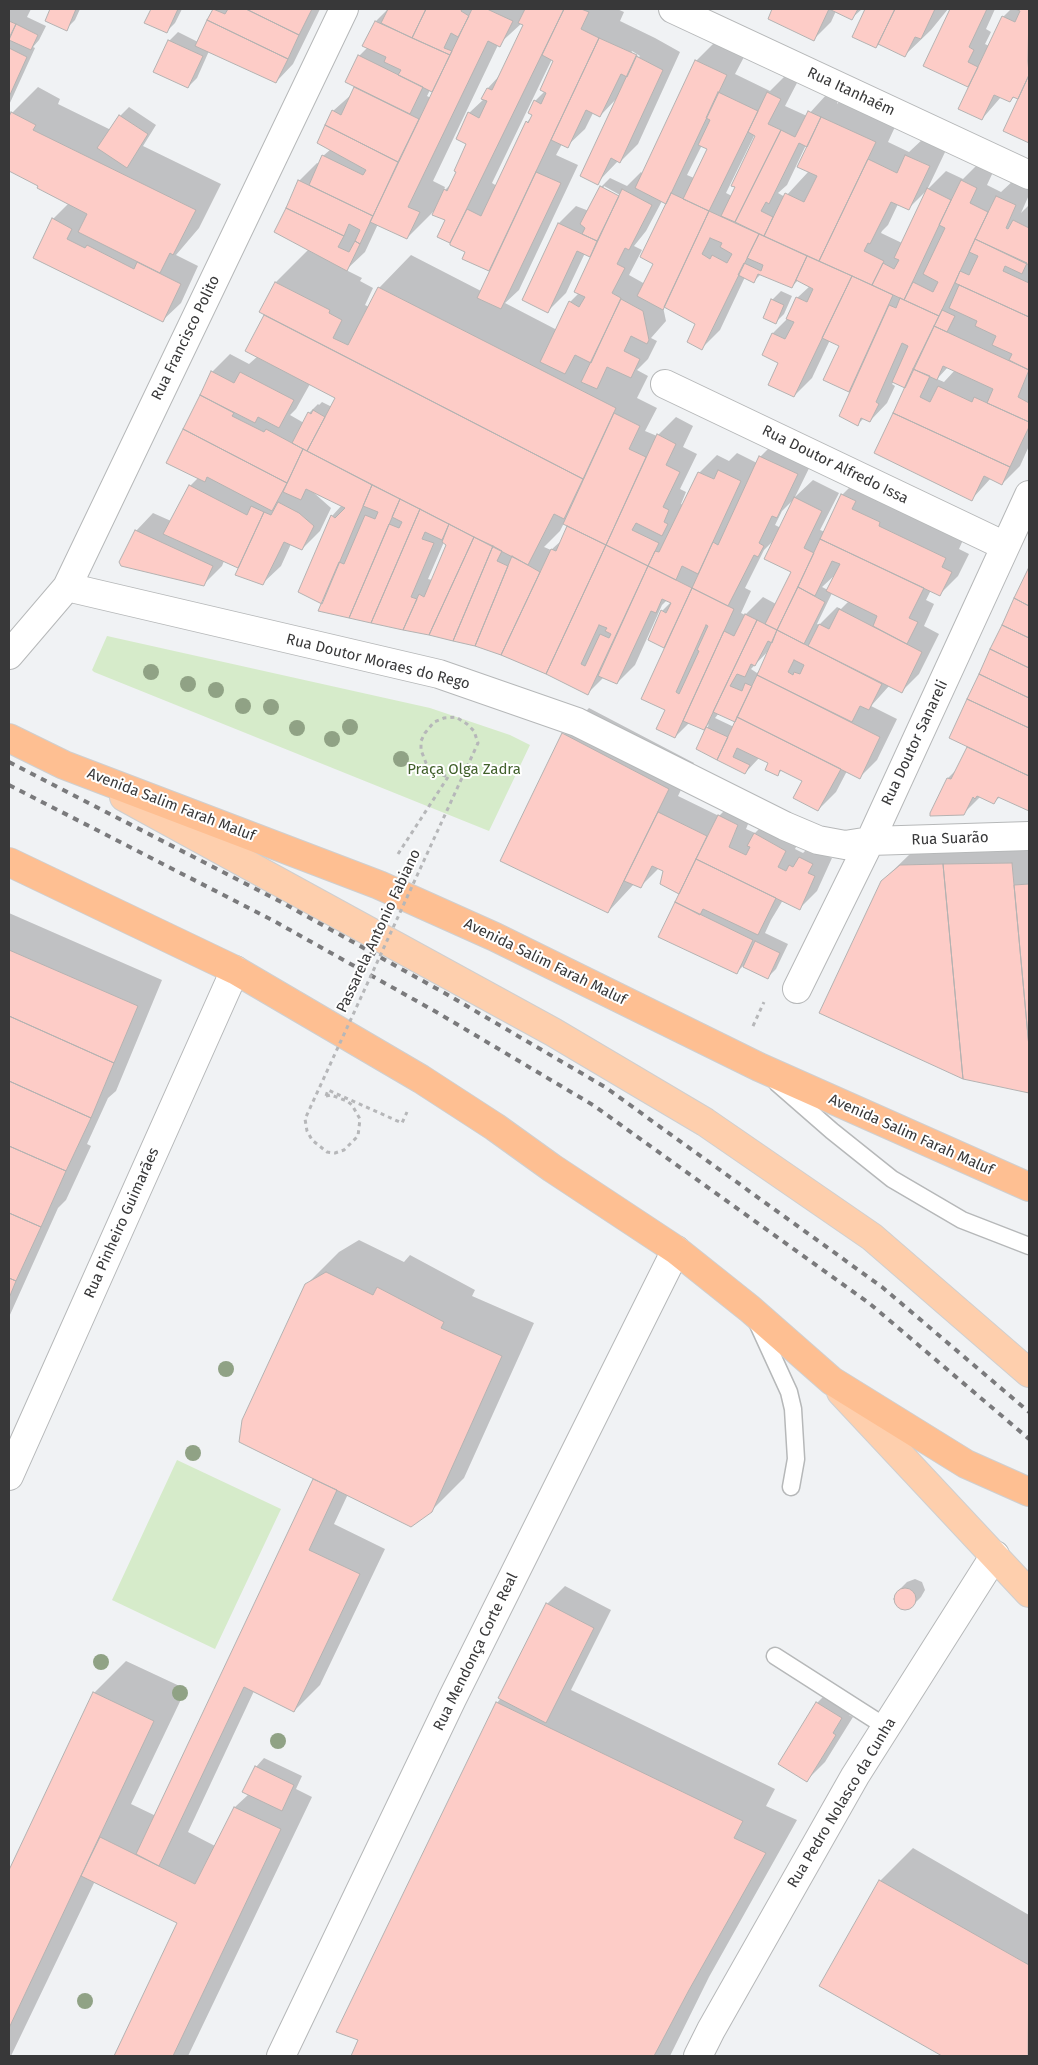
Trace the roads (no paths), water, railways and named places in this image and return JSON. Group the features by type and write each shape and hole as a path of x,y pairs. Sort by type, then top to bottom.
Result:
{"highway":[{"name":"Avenida Salim Farah Maluf","path":"9,738 64,764 379,885 495,937 759,1067 1025,1183"},
{"path":"9,862 235,970 421,1079 676,1250 750,1309 832,1381 966,1464 1029,1492"}],"main road":[{"path":"64,764 553,1032 706,1122 872,1237 1029,1373"},
{"path":"832,1381 1029,1593"}],"street":[{"name":"Rua Francisco Polito","path":"9,655 66,587 344,9"},
{"name":"Rua Itanhaém","path":"673,9 1029,175"},
{"name":"Rua Doutor Alfredo Issa","path":"665,384 1005,546"},
{"name":"Rua Doutor Sanareli","path":"797,990 870,841 1029,495"},
{"name":"Rua Doutor Moraes do Rego","path":"66,587 439,674 577,722 818,840 844,845 870,841"},
{"name":"Rua Suarão","path":"870,841 1029,836"},
{"name":"Rua Pinheiro Guimarães","path":"9,1476 235,970"},
{"name":"Rua Mendonça Corte Real","path":"281,2056 452,1699 676,1250"},
{"name":"Rua Pedro Nolasco da Cunha","path":"698,2056 836,1810 891,1719 995,1556"}],"lane":[{"path":"759,1067 832,1131 892,1179 962,1220 1029,1246"},
{"path":"750,1309 789,1392 796,1444 796,1459 791,1487"},
{"path":"775,1656 891,1719"}],"railway":[{"path":"9,762 283,903 448,995 605,1087 882,1287 1029,1412"},
{"path":"9,785 274,921 438,1013 593,1105 869,1303 1029,1439"}],"park label":[{"name":"Praça Olga Zadra","path":"464,770"}]}
